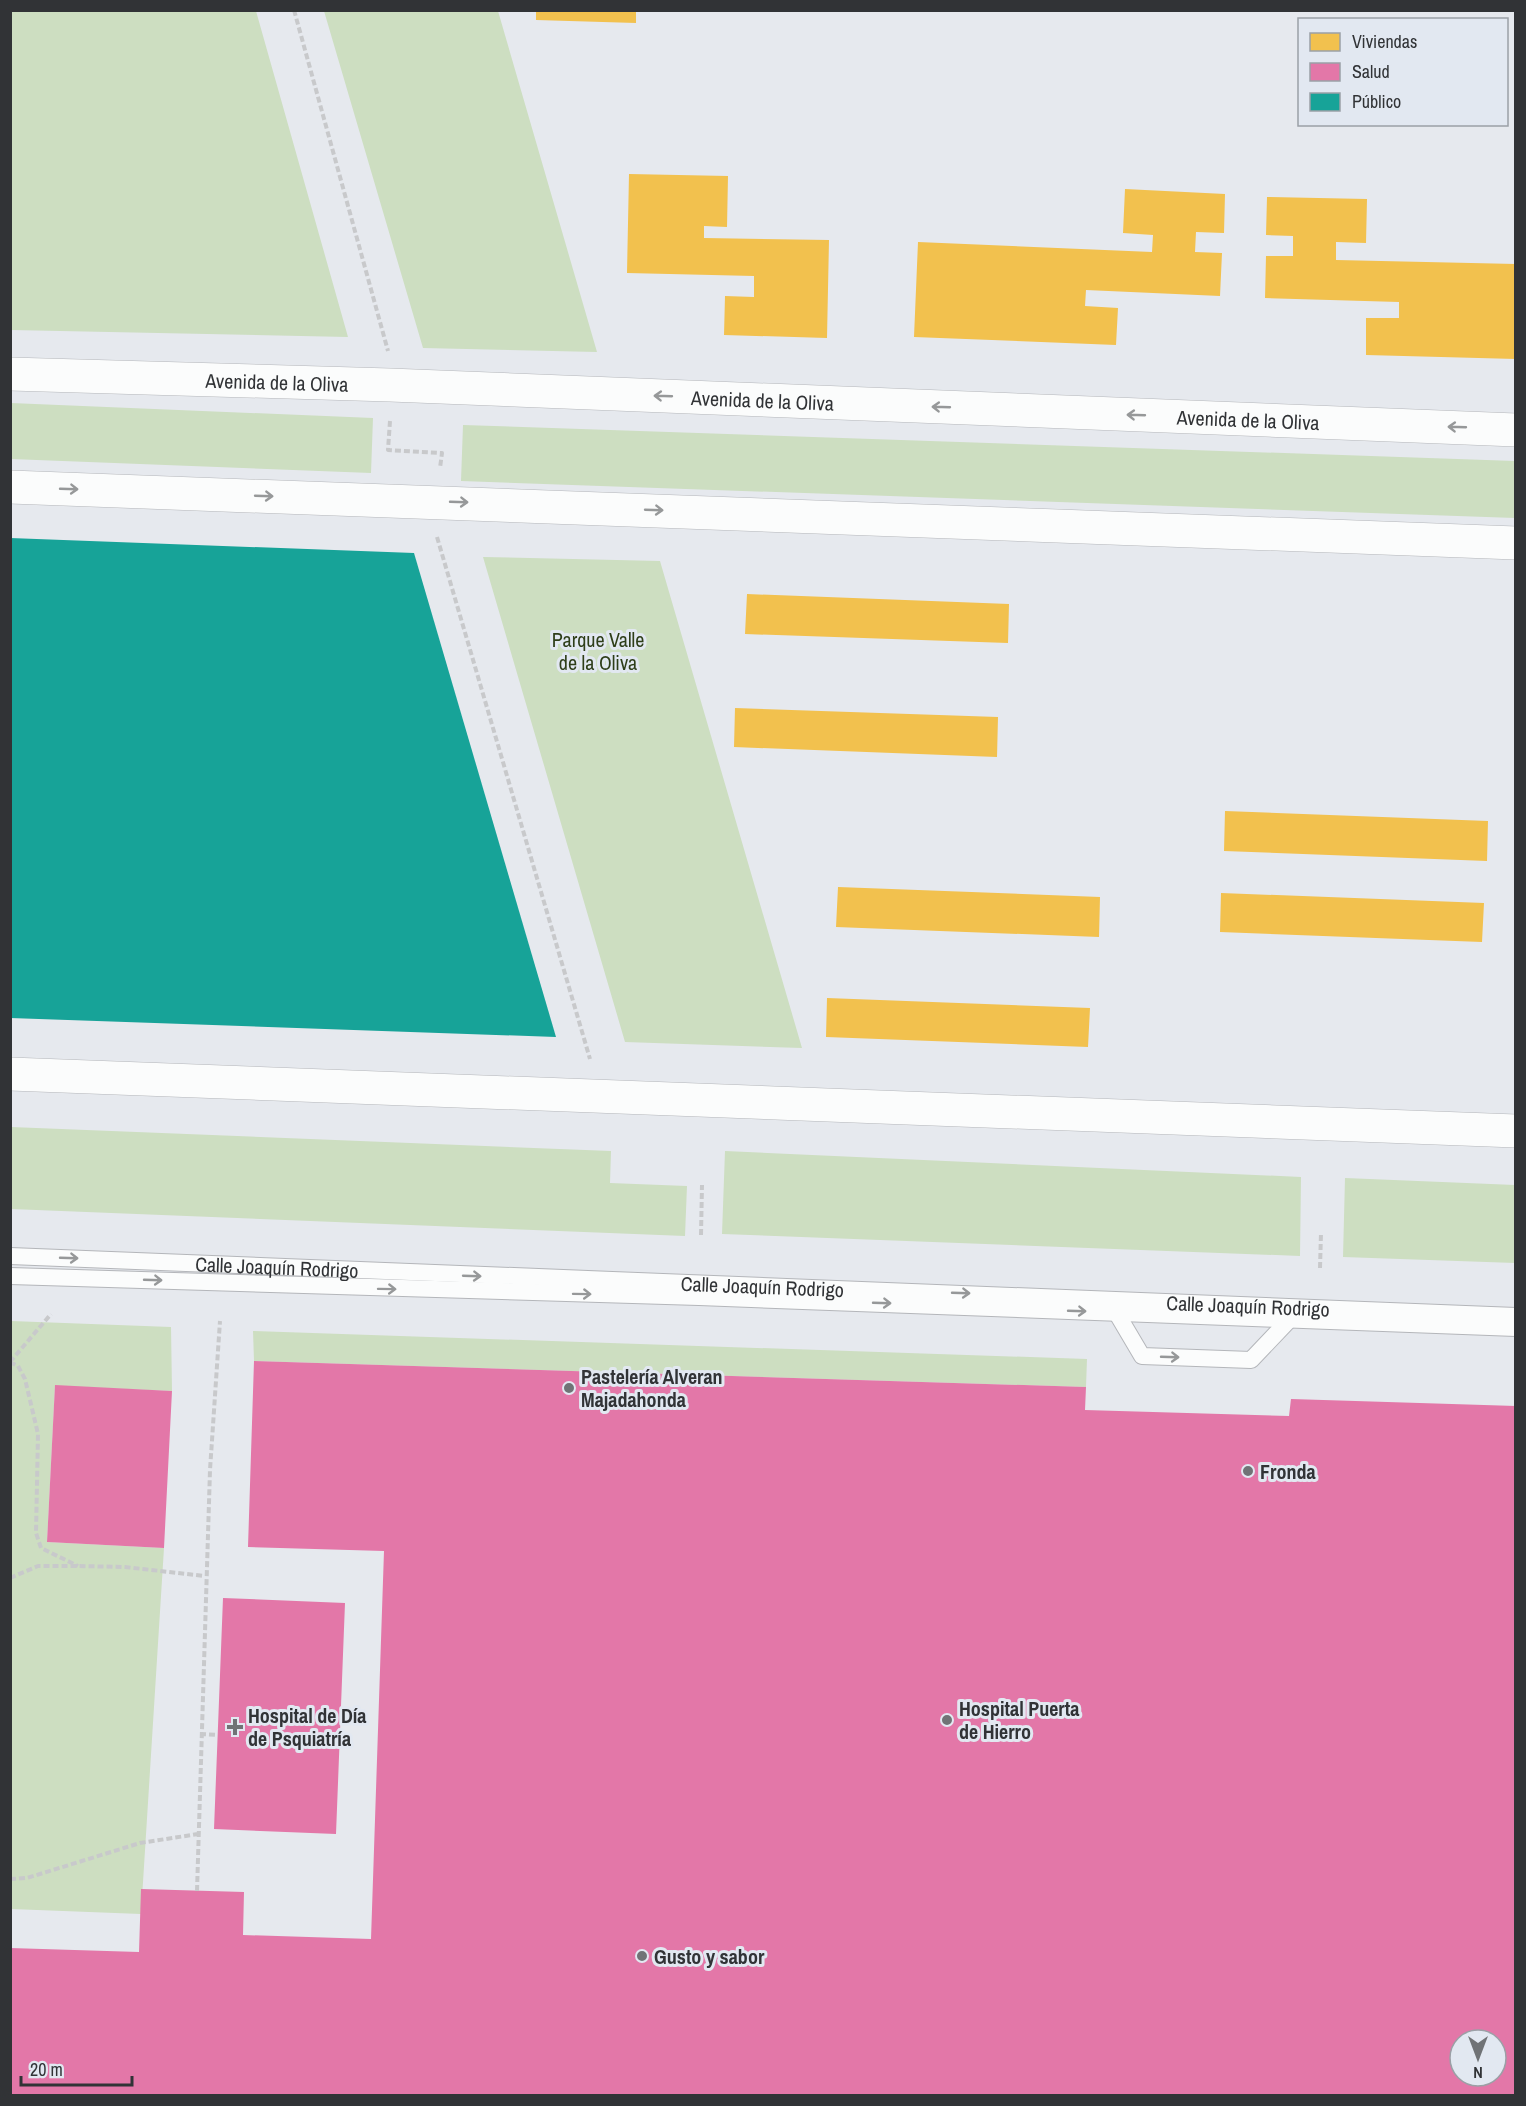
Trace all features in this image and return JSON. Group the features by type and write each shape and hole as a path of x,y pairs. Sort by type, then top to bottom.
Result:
{"street":[{"name":"Avenida de la Oliva","path":"10,374 390,385 1515,430"},
{"path":"10,487 1515,543"},
{"path":"10,1074 1515,1131"}],"lane":[{"name":"Calle Joaquín Rodrigo","path":"10,1256 1515,1316"},
{"name":"Calle Joaquín Rodrigo","path":"10,1276 1116,1312 1515,1328"},
{"path":"1116,1312 1142,1356 1251,1360 1290,1319"}],"path":[{"path":"294,10 388,353"},
{"path":"390,421 388,450 442,453 439,478"},
{"path":"437,536 590,1060"},
{"path":"701,1235 702,1185"},
{"path":"1320,1268 1321,1233"},
{"path":"51,1314 10,1362 18,1366 25,1379 39,1434 36,1533 41,1548 78,1566"},
{"path":"197,1891 206,1576 220,1321"},
{"path":"10,1578 39,1566 125,1567 206,1576"},
{"path":"200,1734 218,1735"},
{"path":"10,1879 27,1878 140,1844 198,1834"}],"green space":[{"path":"11,10 256,11 348,337 11,330"},
{"path":"324,11 498,11 597,352 423,348"},
{"path":"11,403 373,418 371,473 11,459"},
{"path":"463,425 1515,461 1515,518 461,481"},
{"name":"Parque Valle de la Oliva","path":"483,557 660,561 802,1048 625,1042"},
{"path":"11,1127 611,1151 610,1183 687,1186 685,1236 11,1209"},
{"path":"725,1151 1301,1177 1300,1256 722,1234"},
{"path":"1345,1178 1515,1185 1515,1263 1343,1257"},
{"path":"11,1321 171,1327 172,1391 55,1386 47,1542 164,1548 141,1914 11,1909"},
{"path":"253,1331 1087,1359 1086,1387 254,1361"}],"building: Viviendas":[{"path":"536,10 636,10 636,23 536,20"},
{"path":"629,174 728,176 727,227 704,226 704,238 829,240 827,338 724,335 725,296 754,297 754,276 627,273"},
{"path":"1125,189 1225,194 1224,233 1196,232 1195,252 1222,253 1220,296 1086,290 1085,306 1118,308 1116,345 914,337 918,242 1152,252 1153,235 1123,233"},
{"path":"1267,197 1367,199 1366,243 1336,242 1336,260 1516,264 1516,359 1366,355 1366,318 1399,318 1399,302 1265,298 1266,256 1293,256 1293,236 1266,235"},
{"path":"747,594 1009,604 1008,643 745,634"},
{"path":"735,708 998,717 997,757 734,747"},
{"path":"1225,811 1488,821 1487,861 1224,851"},
{"path":"838,887 1100,897 1099,937 836,927"},
{"path":"1221,893 1484,903 1482,942 1220,932"},
{"path":"827,998 1090,1008 1088,1047 826,1037"}],"building: Salud":[{"name":"Hospital Puerta de Hierro","path":"254,1361 1086,1387 1085,1410 1289,1416 1291,1399 1516,1406 1516,2096 10,2096 10,1948 139,1952 141,1889 244,1892 243,1935 371,1939 384,1551 248,1547"},
{"path":"55,1385 172,1391 164,1548 47,1542"},
{"path":"223,1598 345,1603 336,1834 214,1829"}],"building: Público":[{"path":"10,538 414,553 556,1037 10,1018"}],"place":[{"name":"Pastelería Alveran Majadahonda","path":"569,1388"},
{"name":"Fronda","path":"1248,1471"},
{"name":"Hospital Puerta de Hierro","path":"947,1720"},
{"name":"Hospital de Día de Psquiatría","path":"235,1727"},
{"name":"Gusto y sabor","path":"642,1956"}]}
